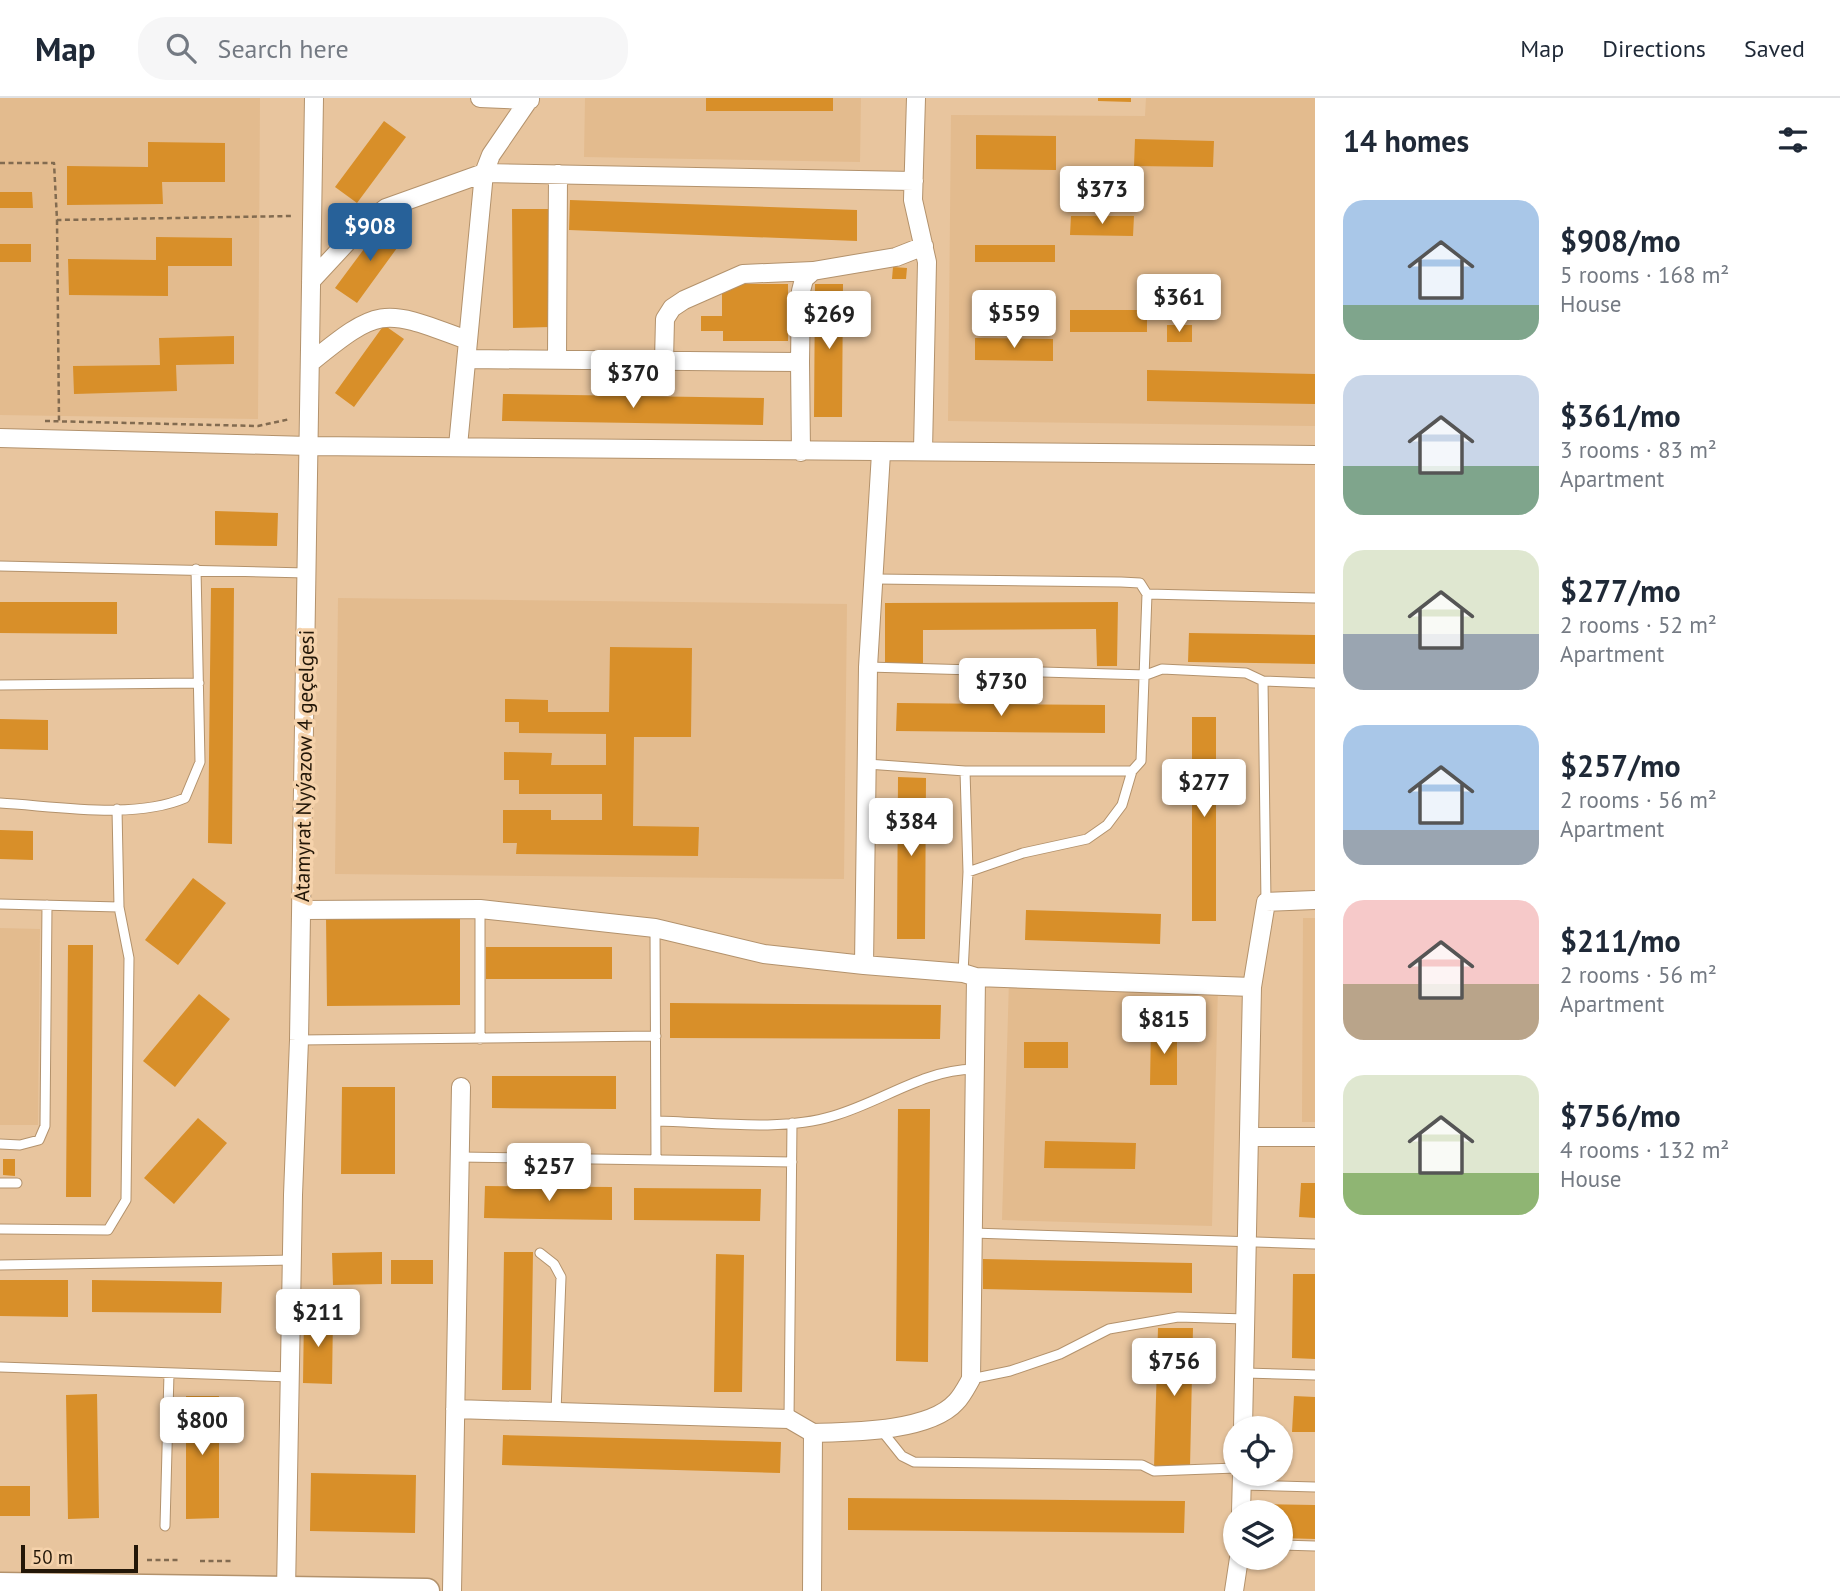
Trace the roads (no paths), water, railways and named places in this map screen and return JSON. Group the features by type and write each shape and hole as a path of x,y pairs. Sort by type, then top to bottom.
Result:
{"main road":[{"path":"0,1585 427,1591"}],"street":[{"name":"Atamyrat Nyýazow 4 geçelgesi","path":"286,1590 302,910 314,98"},
{"path":"480,98 530,99"},
{"path":"916,98 913,200 927,262 923,450"},
{"path":"458,446 484,173 491,155 530,99"},
{"path":"311,281 362,227 386,208 484,173 914,181"},
{"path":"557,359 558,174"},
{"path":"664,361 665,319 672,308 684,300 743,274 813,271 896,257 924,246"},
{"path":"801,452 801,291 804,279 813,271"},
{"path":"310,363 351,330 376,318 403,316 467,340"},
{"path":"467,359 800,362"},
{"path":"0,438 309,446 1315,455"},
{"path":"864,965 868,667 876,579 881,453"},
{"path":"1243,1416 1252,986 1266,902 1315,900"},
{"path":"302,910 480,909 655,928 764,954 864,965 970,975 1252,986"},
{"path":"455,1409 789,1419 813,1433 882,1431 933,1416 956,1404 971,1379 974,1069 970,975"},
{"path":"452,1591 461,1087"},
{"path":"1251,1137 1315,1137"},
{"path":"811,1591 813,1433"},
{"path":"1234,1591 1237,1570"}],"lane":[{"path":"0,566 307,573"},
{"path":"0,803 117,809 168,805 185,798 200,762 197,569"},
{"path":"876,579 1140,583 1147,594 1142,761 1132,771 1122,805 1107,825 1087,839 1023,853 968,872"},
{"path":"1147,594 1315,598"},
{"path":"868,667 1146,675 1162,669 1246,673 1263,681 1315,683"},
{"path":"1263,681 1266,902"},
{"path":"0,685 198,683"},
{"path":"867,764 965,771 1132,771"},
{"path":"965,771 970,975"},
{"path":"0,1228 108,1230 126,1200 129,958 119,907 117,809"},
{"path":"0,904 119,907"},
{"path":"0,1144 39,1140 45,1126 47,905"},
{"path":"480,909 480,1039"},
{"path":"655,928 656,1160"},
{"path":"299,1040 656,1036"},
{"path":"656,1121 792,1123 833,1116 933,1074 974,1069"},
{"path":"789,1419 792,1123"},
{"path":"460,1157 792,1162"},
{"path":"0,1183 16,1183"},
{"path":"973,1233 1315,1244"},
{"path":"540,1253 554,1264 561,1277 556,1412"},
{"path":"0,1265 293,1260"},
{"path":"971,1379 1010,1371 1060,1354 1109,1329 1178,1317 1246,1319"},
{"path":"0,1367 291,1377"},
{"path":"165,1526 169,1373"},
{"path":"1244,1373 1315,1375"},
{"path":"882,1431 902,1456 914,1462 1142,1465 1154,1471 1223,1474"},
{"path":"1293,1483 1315,1487"},
{"path":"1293,1545 1315,1546"}]}
